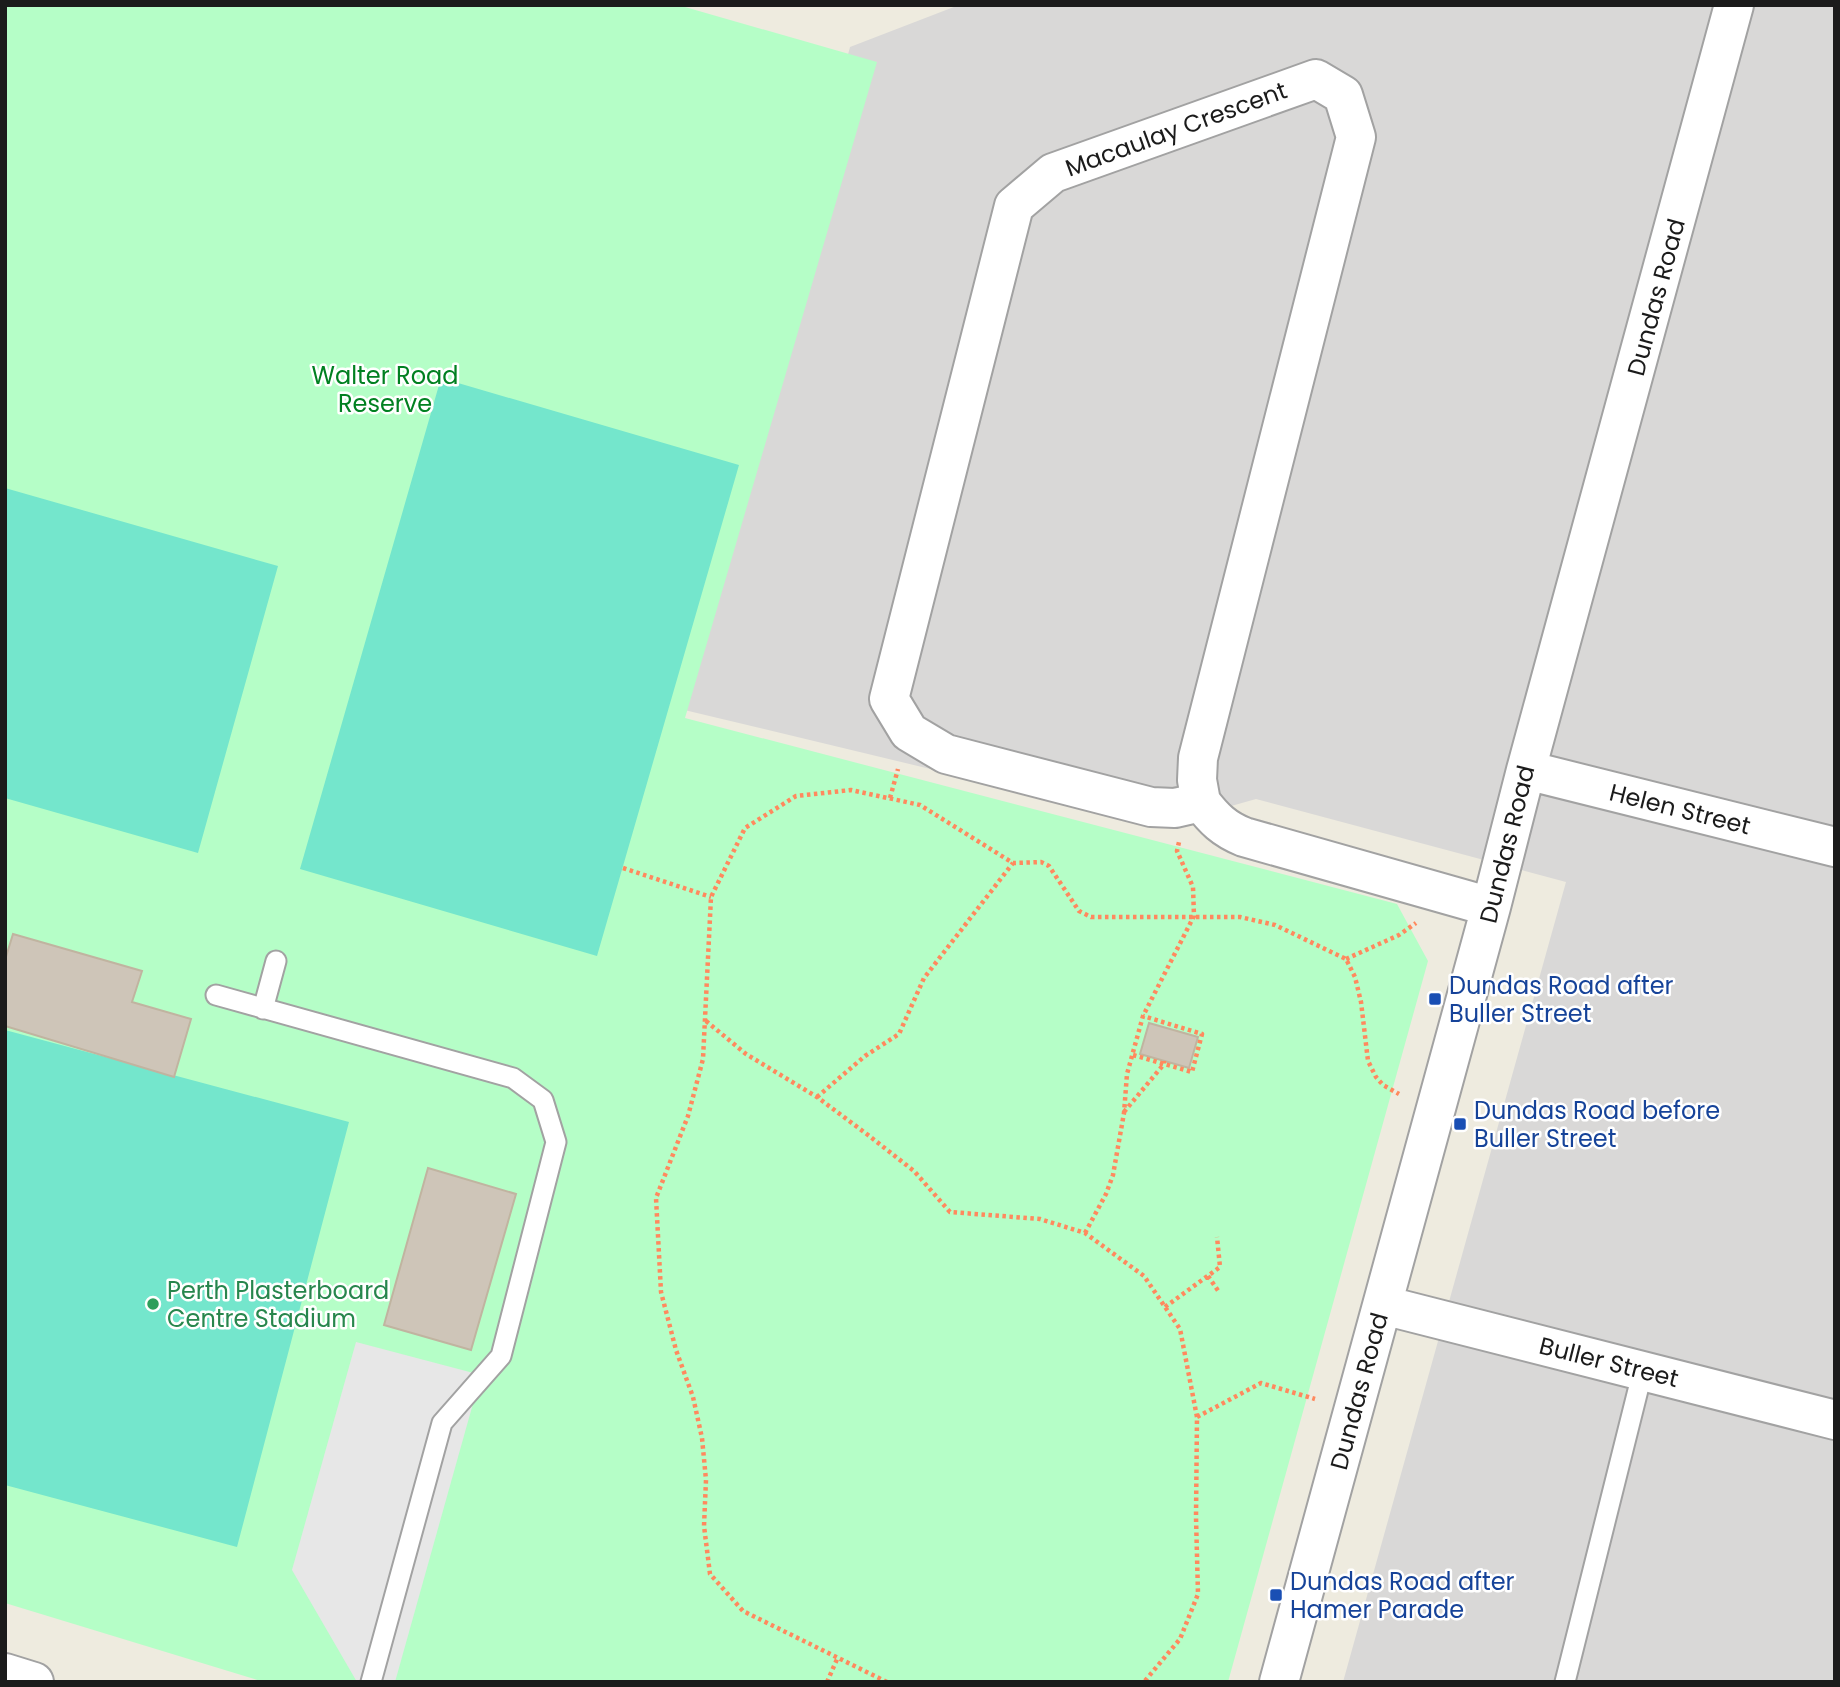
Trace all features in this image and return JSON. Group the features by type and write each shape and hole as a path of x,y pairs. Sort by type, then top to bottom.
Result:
{"street":[{"name":"Dundas Road","path":"1279,1682 1734,5"},
{"name":"Macaulay Crescent","path":"1316,79 1343,95 1356,137 1198,758 1197,780 1201,802 1175,807 1151,807 946,754 909,732 889,699 1014,206 1053,173 1316,79"},
{"name":"Helen Street","path":"1526,770 1835,847"},
{"path":"1201,802 1214,820 1244,838 1491,907"},
{"name":"Buller Street","path":"1383,1305 1835,1420"},
{"path":"5,1673 34,1682"}],"lane":[{"path":"263,1009 276,961"},
{"path":"216,995 513,1078 543,1100 556,1142 501,1356 443,1423 371,1682"},
{"path":"1565,1682 1643,1370"}],"path":[{"path":"887,1682 743,1611 710,1574 704,1526 706,1480 702,1437 693,1397 676,1350 661,1292 656,1198 688,1116 703,1059 711,897 746,828 796,796 851,790 920,805 1013,863 1041,862 1049,866 1079,911 1091,917 1240,917 1275,925 1346,959 1355,977 1361,1002 1368,1061 1376,1077 1399,1094"},
{"path":"1085,1233 1113,1175 1124,1113 1127,1074 1143,1016 1194,916 1193,887 1177,852 1179,841 1201,802"},
{"path":"817,1097 864,1056 899,1034 924,978 1013,863"},
{"path":"623,868 711,897"},
{"path":"1346,959 1399,935 1426,916"},
{"path":"1133,1055 1192,1072 1202,1034 1143,1016"},
{"path":"706,1021 746,1054 817,1097 914,1171 950,1212 1040,1219 1085,1233 1144,1276 1180,1329 1197,1417 1198,1594 1180,1639 1144,1682"},
{"path":"1124,1113 1164,1062"},
{"path":"1165,1307 1220,1267 1217,1237"},
{"path":"1208,1276 1219,1292"},
{"path":"1197,1417 1261,1383 1315,1399"},
{"path":"827,1682 838,1657"}],"shaded area":[{"path":"959,5 1835,5 1835,1682 1343,1682 1566,882 1256,799 1164,825 676,708 850,47"},
{"path":"441,378 739,465 597,956 300,869"},
{"path":"5,488 278,566 198,853 5,798"},
{"name":"Perth Plasterboard Centre Stadium","path":"5,1030 349,1122 237,1547 5,1485"},
{"path":"356,1342 481,1375 395,1682 357,1682 292,1570"}],"green space":[{"name":"Walter Road Reserve","path":"5,5 678,5 877,62 685,718 1397,904 1428,961 1228,1682 264,1682 5,1603"}],"building":[{"path":"13,934 142,971 132,1002 191,1019 174,1077 5,1026 5,960"},
{"path":"1149,1023 1198,1037 1189,1068 1140,1054"},
{"path":"428,1168 516,1194 471,1350 384,1325"}],"place":[{"name":"Dundas Road after Buller Street","path":"1435,999"},
{"name":"Dundas Road before Buller Street","path":"1460,1124"},
{"name":"Perth Plasterboard Centre Stadium","path":"153,1304"},
{"name":"Dundas Road after Hamer Parade","path":"1276,1595"}]}
